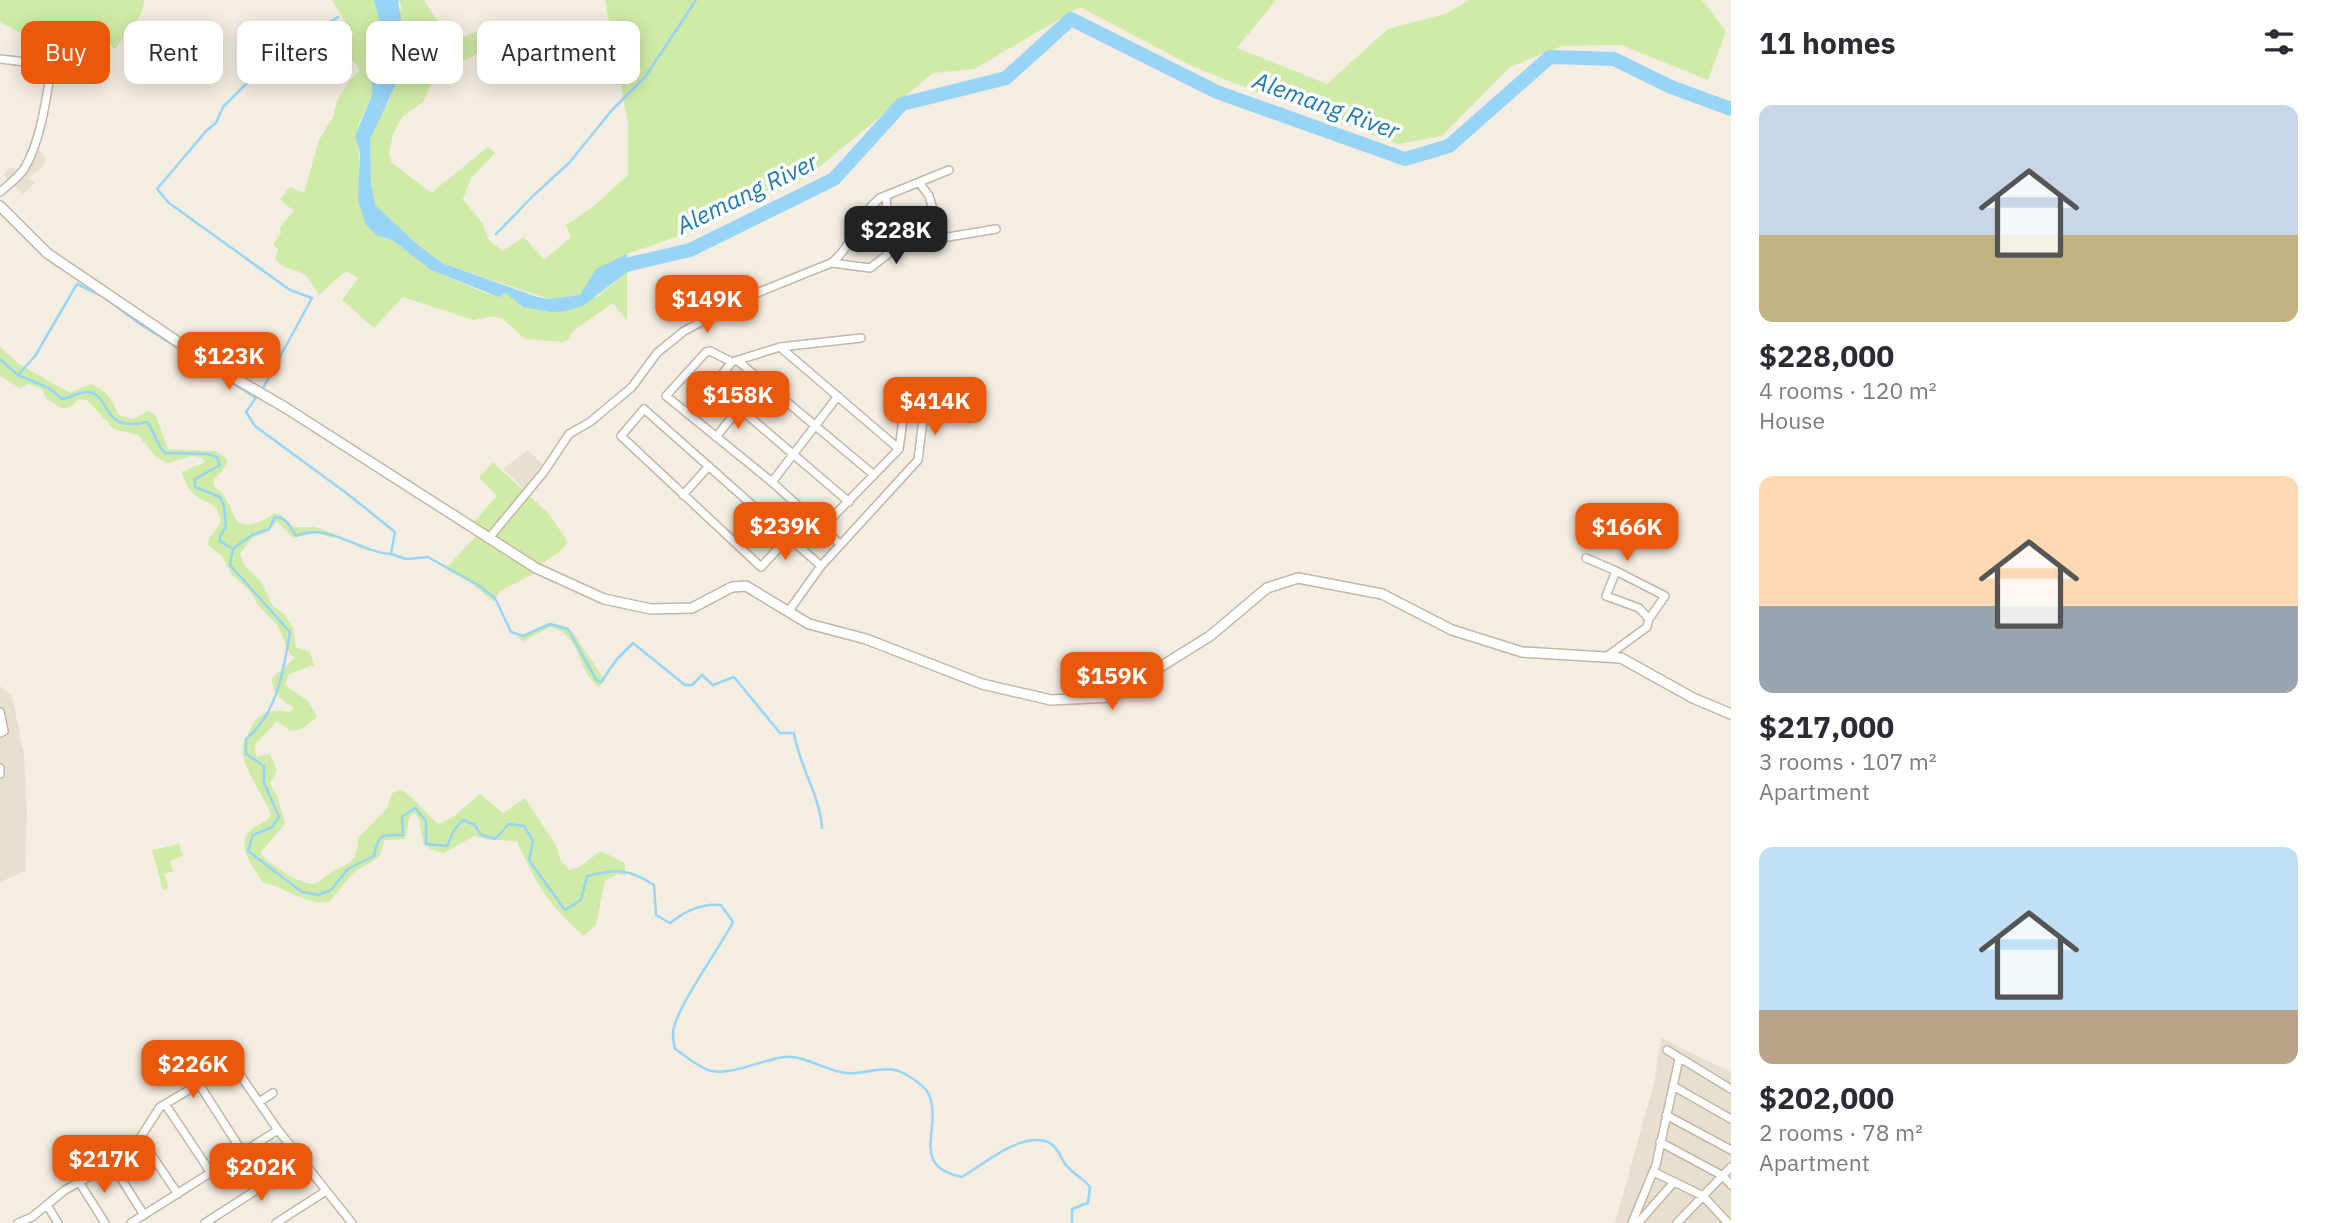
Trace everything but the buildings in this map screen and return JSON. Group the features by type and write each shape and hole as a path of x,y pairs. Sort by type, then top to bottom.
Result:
{"street":[{"path":"0,59 21,61"},
{"path":"0,192 22,172 29,159 47,84"},
{"path":"489,538 543,473 569,434 590,422 632,387 657,353 684,331 752,295 831,263 840,255 865,211 886,196 949,170"},
{"path":"919,182 929,196 942,238 996,229"},
{"path":"831,263 870,268 887,255 889,241 886,196"},
{"path":"0,206 47,253 155,328 536,568 604,599 651,609 692,608 740,586 746,586 809,624 866,639 982,684 1051,700 1112,697 1210,636 1267,589 1298,578 1382,594 1452,630 1522,652 1621,657 1693,698 1731,714"},
{"path":"689,415 735,362 780,347 861,338"},
{"path":"780,347 899,449"},
{"path":"841,544 772,482 666,397 706,352 710,351 735,362 761,381 874,475"},
{"path":"716,437 761,381"},
{"path":"772,482 838,396"},
{"path":"823,527 899,449 905,405"},
{"path":"739,408 849,502"},
{"path":"788,538 761,567 621,436 644,410 821,566"},
{"path":"788,612 821,566 918,460 924,412"},
{"path":"683,495 709,466"},
{"path":"1586,558 1665,596 1647,626 1606,657"},
{"path":"1616,571 1606,596 1639,608 1649,619"},
{"path":"0,712 4,731 0,733"},
{"path":"0,767 0,774"},
{"path":"1667,1050 1731,1090"},
{"path":"1632,1223 1654,1172 1679,1059"},
{"path":"18,1223 32,1217 79,1182 112,1164 140,1138 160,1107 234,1066 278,1130 352,1223"},
{"path":"200,1084 243,1153"},
{"path":"1673,1086 1731,1119"},
{"path":"259,1102 273,1093"},
{"path":"166,1104 211,1173"},
{"path":"1666,1115 1731,1150"},
{"path":"131,1223 278,1130"},
{"path":"140,1138 177,1194"},
{"path":"1660,1142 1723,1176 1731,1185"},
{"path":"205,1223 303,1160"},
{"path":"112,1164 144,1215"},
{"path":"1677,1223 1731,1167"},
{"path":"1654,1172 1703,1196 1728,1223"},
{"path":"79,1182 104,1223"},
{"path":"1638,1223 1674,1182"},
{"path":"276,1223 326,1191"},
{"path":"47,1205 58,1223"},
{"path":"1684,1215 1691,1223"}],"shaded area":[{"path":"31,146 37,148 46,158 44,165 29,178 35,183 23,194 3,175 10,167 19,170"},
{"path":"528,450 544,466 526,490 503,469"},
{"path":"0,686 12,696 24,755 27,813 25,871 0,882"},
{"path":"1661,1038 1731,1072 1731,1223 1615,1223 1654,1083"}],"green space":[{"path":"0,0 144,0 136,21 124,21 124,37 115,49 110,45 110,21 21,21 21,33 0,22"},
{"path":"332,0 374,0 379,21 366,21 366,84 372,84 372,95 358,125 360,208 378,236 392,240 431,270 488,294 506,293 523,307 534,308 597,297 627,272 627,321 613,303 572,332 568,340 563,342 525,339 504,320 494,316 473,320 403,297 374,328 342,300 358,278 346,271 319,295 303,274 278,262 275,258 278,249 273,244 281,233 280,227 294,211 280,200 290,187 304,193 319,140 333,117 337,101 360,70 352,60 352,21 345,21"},
{"path":"398,0 424,0 438,21 399,21 401,5"},
{"path":"605,0 1276,0 1237,48 1327,84 1388,29 1445,14 1469,0 1702,0 1726,31 1708,80 1621,45 1562,46 1510,67 1442,136 1398,144 1190,65 1080,7 974,69 933,73 807,177 702,228 627,254 597,269 580,295 549,299 442,263 375,205 371,183 370,139 379,116 390,100 392,84 431,84 423,102 402,117 393,134 389,153 391,162 431,193 488,147 495,153 471,178 463,199 482,223 489,240 502,251 524,237 544,260 571,237 566,225 594,206 628,175 628,124 621,84 640,84 640,21 609,21"},
{"path":"477,31 477,54 463,61 463,37"},
{"path":"0,347 19,364 70,393 91,384 96,386 108,396 118,415 134,419 148,411 155,414 168,449 215,451 228,459 223,470 214,479 214,486 223,494 238,523 257,523 274,513 281,515 294,527 316,527 335,534 334,538 316,533 293,538 277,521 269,531 252,538 240,554 244,565 261,581 272,605 284,614 293,628 296,647 310,652 314,665 289,674 285,685 308,701 317,717 302,729 290,731 277,721 255,745 256,757 270,754 277,770 270,784 278,798 285,824 260,853 264,858 295,879 317,883 353,859 358,838 387,808 392,793 402,790 438,824 453,817 480,794 503,813 525,798 556,845 561,861 569,870 579,867 601,851 625,863 625,876 617,874 605,881 596,925 584,936 560,913 538,883 517,842 474,836 443,853 430,849 423,843 419,818 414,813 410,816 405,839 385,840 379,857 353,873 329,902 312,901 262,882 244,844 249,831 271,815 244,761 243,745 253,723 259,717 274,711 290,712 294,708 276,693 272,678 295,658 290,654 278,626 259,606 248,589 232,575 222,556 208,545 221,522 219,514 216,508 198,498 189,489 181,472 205,462 201,457 192,456 168,463 156,457 138,435 114,429 87,400 78,399 64,409 46,399 42,389 29,384 20,388 0,376"},
{"path":"493,462 549,514 568,542 561,551 538,566 472,524 497,496 479,477"},
{"path":"477,535 537,572 499,592 494,602 468,581 445,569"},
{"path":"549,623 572,631 605,681 598,687 591,680 573,644 560,631 550,627 524,641 516,638"},
{"path":"179,844 183,856 170,861 173,871 164,874 169,888 163,890 152,850"}],"water":[{"path":"374,0 398,0 401,21 379,21"},
{"path":"372,84 396,84 370,139 371,183 375,205 442,263 549,299 580,295 596,269 627,254 627,272 583,306 552,312 523,307 506,293 499,297 431,270 392,240 378,236 366,225 358,201 360,152 355,136 372,95"}],"waterway":[{"path":"496,234 569,163 612,110 645,77 696,0"},
{"path":"262,390 312,298 290,290 169,203 157,189 216,123 223,107 266,64 338,17"},
{"name":"Alemang River","path":"613,273 626,265 690,250 834,179 902,104 1006,78 1071,19 1217,92 1405,159 1449,146 1550,57 1614,59 1671,87 1731,109"},
{"path":"18,375 35,356 77,284 102,296 200,362"},
{"path":"0,359 18,375 49,388 62,399 89,392 96,395 109,413 121,423 147,422 165,453 207,454 217,457 220,465 195,479 195,487 220,497 224,506 226,527 220,541 233,549 230,565 290,632 272,704 257,728 246,739 246,754 264,766 264,783 279,817 272,827 253,835 248,851 302,892 318,895 331,890 348,869 374,856 379,839 389,835 403,835 402,817 415,808 426,821 426,844 447,846 454,830 463,820 475,825 480,834 495,839 509,824 524,826 533,841 529,860 565,910 581,900 587,876 615,871 637,875 654,885 656,915 670,923 694,909 721,905 733,922 675,1023 675,1049 707,1070 721,1072 776,1058 793,1057 839,1072 891,1069 905,1074 922,1086 929,1095 932,1108 930,1144 936,1164 946,1172 962,1177 1013,1146 1035,1140 1045,1141 1055,1148 1069,1168 1090,1187 1088,1203 1072,1209 1072,1223"},
{"path":"206,366 256,398"},
{"path":"257,396 246,412 255,426 395,532 391,554 406,559 428,557 478,585 495,598 511,632 523,636 550,624 568,629 597,681 601,682 617,659 633,643 685,685 692,685 702,675 713,685 734,677 780,733 794,733 822,828"},
{"path":"234,548 252,535 269,529 275,517 279,517 290,526 296,536 308,533 332,535 391,554"}]}
